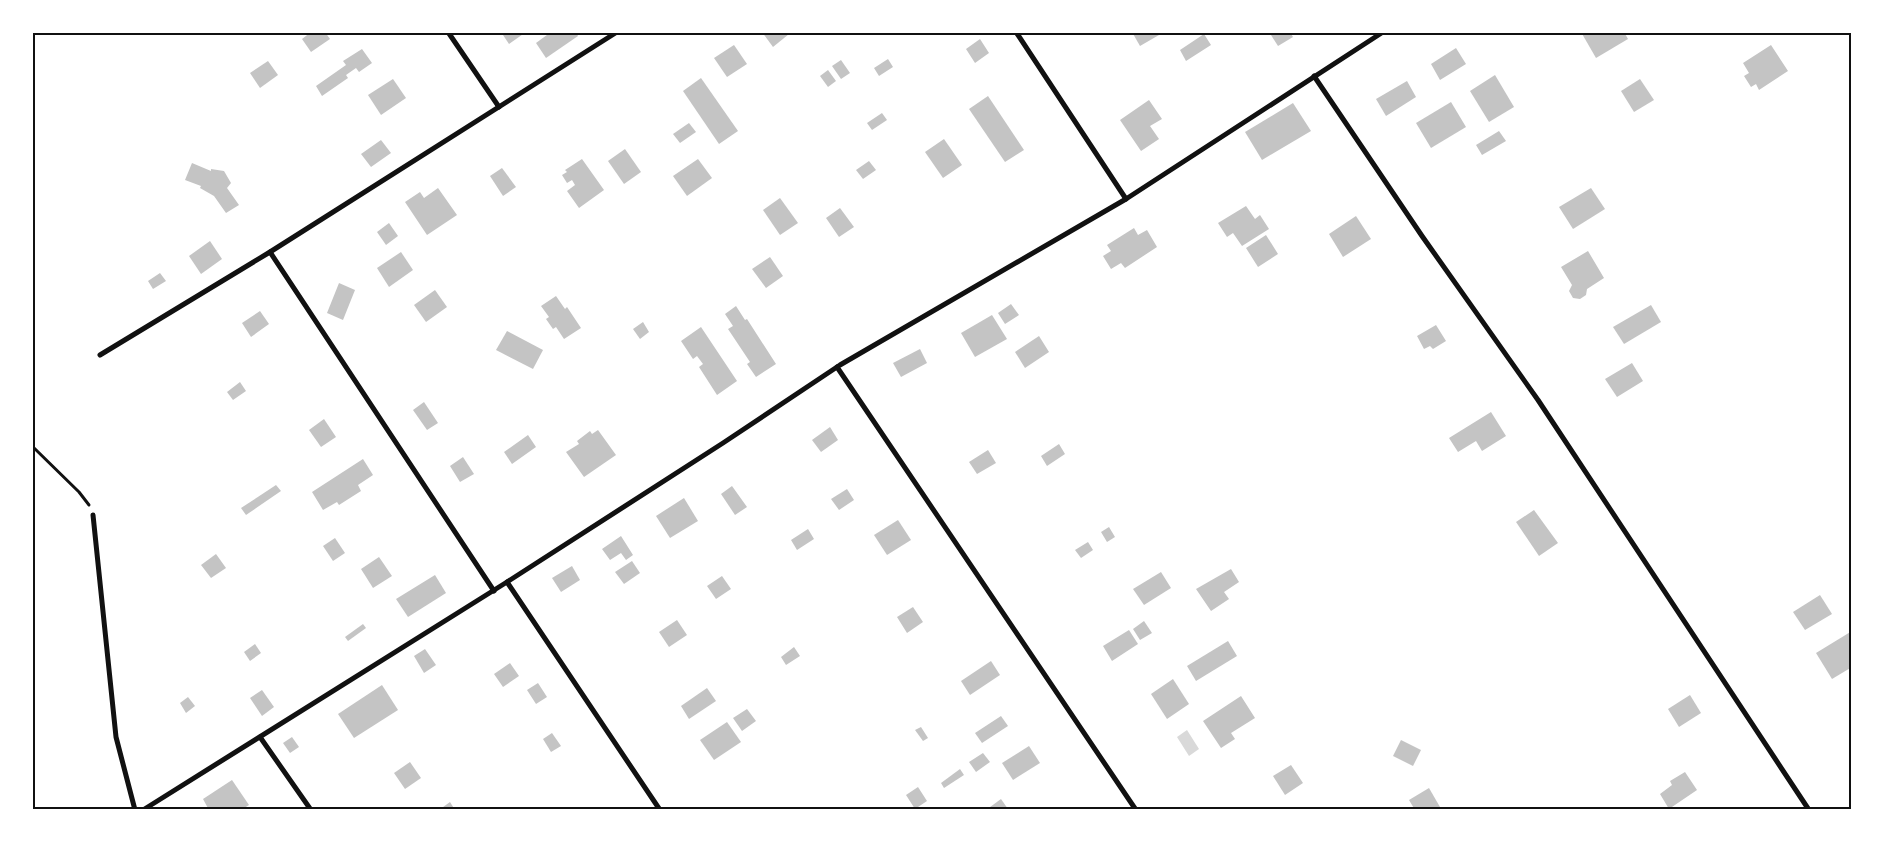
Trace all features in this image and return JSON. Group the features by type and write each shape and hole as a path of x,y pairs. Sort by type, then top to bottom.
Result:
{"street":[{"path":"448,32 498,107"},
{"path":"100,355 270,252 617,32"},
{"path":"1016,32 1126,198"},
{"path":"143,810 494,591 716,448 837,367 1126,198 1383,32"},
{"path":"1314,76 1422,236 1538,400 1809,810"},
{"path":"270,252 494,591"},
{"path":"837,367 1136,810"},
{"path":"93,516 116,736 135,810"},
{"path":"508,582 660,810"},
{"path":"260,737 311,810"}],"path":[{"path":"32,446 79,492 87,502 93,516"}],"shaded area":[{"path":"1187,730 1199,749 1189,756 1177,737"}],"building":[{"path":"311,32 325,32 330,39 311,52 302,39"},
{"path":"501,32 526,32 509,44"},
{"path":"551,32 576,32 578,36 546,58 536,43"},
{"path":"762,32 788,32 789,34 773,47"},
{"path":"1132,32 1158,32 1159,35 1140,46"},
{"path":"1269,32 1290,32 1293,37 1278,46"},
{"path":"1581,32 1624,32 1628,39 1596,58"},
{"path":"1204,34 1211,45 1186,61 1180,50"},
{"path":"980,39 989,53 975,63 966,49"},
{"path":"734,45 747,64 727,77 714,58"},
{"path":"1771,45 1788,71 1759,90 1756,84 1751,87 1744,76 1749,73 1743,63"},
{"path":"1456,48 1466,64 1440,80 1431,64"},
{"path":"362,49 372,63 359,72 356,68 346,75 348,78 322,96 316,86 346,65 343,61"},
{"path":"888,59 893,67 879,76 874,68"},
{"path":"841,60 850,73 841,79 832,66"},
{"path":"268,61 278,75 260,88 250,73"},
{"path":"828,70 836,81 828,87 820,76"},
{"path":"1495,75 1514,107 1489,122 1470,91"},
{"path":"701,78 738,131 719,144 683,91"},
{"path":"393,79 406,98 381,115 368,95"},
{"path":"1640,79 1654,100 1634,112 1621,91"},
{"path":"1407,81 1416,97 1386,116 1376,99"},
{"path":"988,96 1024,150 1005,162 969,109"},
{"path":"1149,100 1162,119 1150,126 1159,139 1141,151 1120,120"},
{"path":"1451,102 1466,127 1431,148 1416,123"},
{"path":"1293,103 1311,131 1262,160 1245,132"},
{"path":"882,113 887,120 872,130 867,123"},
{"path":"689,123 696,132 680,143 673,134"},
{"path":"1499,131 1506,141 1482,155 1476,145"},
{"path":"944,139 962,165 943,178 925,152"},
{"path":"381,140 391,153 371,167 361,154"},
{"path":"625,149 641,172 624,184 608,161"},
{"path":"582,159 604,190 579,208 567,191 575,185 572,180 567,183 562,175 567,172 565,170"},
{"path":"698,159 712,178 687,196 673,176"},
{"path":"869,161 876,170 863,179 856,170"},
{"path":"192,163 211,171 211,169 224,171 231,183 227,188 239,205 226,213 214,196 200,188 201,186 185,180"},
{"path":"502,168 516,187 503,196 490,176"},
{"path":"438,188 457,215 427,235 405,202 420,192 424,198"},
{"path":"1591,188 1605,209 1573,229 1559,207"},
{"path":"780,198 798,223 780,235 763,210"},
{"path":"1246,206 1255,219 1260,215 1269,229 1242,246 1233,233 1227,237 1218,223"},
{"path":"840,208 854,227 839,237 826,218"},
{"path":"1356,216 1371,239 1343,257 1329,234"},
{"path":"389,223 398,236 386,245 377,232"},
{"path":"1134,228 1138,235 1147,230 1157,247 1125,268 1121,263 1111,269 1103,256 1111,251 1107,245"},
{"path":"1266,235 1278,254 1258,267 1246,248"},
{"path":"210,241 222,259 201,274 189,256"},
{"path":"1588,251 1604,278 1587,289 1586,295 1580,299 1573,298 1569,291 1572,285 1561,267"},
{"path":"401,252 413,270 389,287 377,268"},
{"path":"770,257 783,276 766,288 752,269"},
{"path":"160,273 166,281 153,289 148,281"},
{"path":"339,283 355,290 343,320 327,313"},
{"path":"435,290 447,307 426,322 414,305"},
{"path":"556,296 565,309 567,307 581,328 564,339 556,327 553,329 546,319 549,317 541,306"},
{"path":"1011,304 1019,315 1005,324 998,313"},
{"path":"1651,305 1661,322 1624,344 1613,327"},
{"path":"736,306 745,320 747,319 776,364 756,377 747,364 750,362 728,329 733,326 725,314"},
{"path":"260,311 269,324 251,337 242,323"},
{"path":"992,315 1007,339 975,357 961,333"},
{"path":"643,322 649,332 640,339 633,329"},
{"path":"1436,325 1446,341 1433,349 1430,346 1424,349 1417,336"},
{"path":"701,327 737,381 717,395 699,367 703,364 697,356 693,359 681,341"},
{"path":"507,331 543,350 533,369 496,350"},
{"path":"1039,336 1049,352 1025,368 1015,352"},
{"path":"920,349 927,363 901,377 893,363"},
{"path":"1632,363 1643,381 1617,397 1605,379"},
{"path":"240,382 246,391 233,400 227,392"},
{"path":"424,402 438,423 427,430 413,410"},
{"path":"1491,412 1506,436 1482,451 1476,441 1458,452 1449,438"},
{"path":"324,419 336,437 321,447 309,430"},
{"path":"830,427 838,440 821,452 812,440"},
{"path":"598,430 616,455 584,477 566,452 579,444 577,441 590,431 592,434"},
{"path":"528,435 536,447 512,464 504,452"},
{"path":"1059,444 1065,454 1047,466 1041,456"},
{"path":"988,450 996,463 977,474 969,462"},
{"path":"463,457 474,474 460,482 450,466"},
{"path":"363,459 373,475 358,485 361,491 339,505 337,502 323,510 312,492"},
{"path":"276,485 281,491 246,515 241,508"},
{"path":"732,486 747,507 735,515 721,494"},
{"path":"847,489 854,500 839,510 831,499"},
{"path":"684,498 698,521 670,538 656,516"},
{"path":"1534,510 1558,543 1539,556 1516,522"},
{"path":"898,520 911,540 887,555 874,535"},
{"path":"1109,527 1115,537 1107,542 1101,532"},
{"path":"808,529 814,539 797,550 791,540"},
{"path":"621,536 633,555 626,560 621,553 610,560 602,549"},
{"path":"335,538 345,553 333,561 323,546"},
{"path":"1088,542 1093,550 1081,558 1075,550"},
{"path":"216,554 226,568 211,578 201,565"},
{"path":"379,557 392,576 373,588 361,569"},
{"path":"632,561 640,573 624,584 615,572"},
{"path":"572,566 580,580 561,592 552,578"},
{"path":"1231,569 1239,582 1224,592 1229,599 1211,611 1196,589"},
{"path":"1161,572 1171,588 1144,605 1133,589"},
{"path":"435,575 446,593 408,617 396,599"},
{"path":"722,576 731,589 716,599 707,586"},
{"path":"1820,595 1832,614 1805,630 1793,612"},
{"path":"913,607 923,622 907,633 897,617"},
{"path":"677,620 687,635 669,647 659,632"},
{"path":"1144,621 1152,633 1140,640 1133,629"},
{"path":"363,624 366,628 348,641 345,637"},
{"path":"1129,630 1138,644 1112,661 1103,646"},
{"path":"1852,631 1852,667 1832,679 1816,653"},
{"path":"1228,641 1237,656 1196,681 1187,666"},
{"path":"255,644 261,653 250,661 244,652"},
{"path":"794,647 800,656 786,665 781,657"},
{"path":"425,649 436,665 424,673 414,656"},
{"path":"991,661 1000,675 970,695 961,681"},
{"path":"510,663 519,676 503,687 494,674"},
{"path":"1173,679 1189,704 1167,719 1151,694"},
{"path":"538,683 547,697 536,704 527,690"},
{"path":"382,685 398,710 354,738 338,714"},
{"path":"707,688 716,701 689,719 681,706"},
{"path":"262,690 274,707 262,716 250,698"},
{"path":"1690,695 1701,713 1679,727 1668,709"},
{"path":"1241,696 1255,718 1231,733 1235,739 1221,748 1203,721"},
{"path":"188,697 195,706 186,713 180,703"},
{"path":"747,709 756,721 742,731 733,718"},
{"path":"1001,716 1008,726 982,743 975,733"},
{"path":"727,722 741,742 714,760 700,740"},
{"path":"921,727 928,738 923,741 915,730"},
{"path":"552,733 561,746 551,752 543,739"},
{"path":"292,737 299,747 290,753 283,743"},
{"path":"1401,740 1421,750 1413,766 1393,756"},
{"path":"1029,746 1040,763 1013,780 1002,763"},
{"path":"983,753 990,762 976,772 969,762"},
{"path":"410,762 421,778 405,789 394,773"},
{"path":"1291,765 1303,783 1285,795 1273,776"},
{"path":"960,769 964,775 944,788 941,783"},
{"path":"1685,772 1697,790 1669,809 1660,794 1672,785 1670,781"},
{"path":"232,780 249,805 241,810 209,810 203,799"},
{"path":"918,787 927,801 915,809 906,795"},
{"path":"1429,788 1440,807 1435,810 1415,810 1409,800"},
{"path":"1001,799 1007,810 986,810"},
{"path":"450,802 455,810 439,810"}]}
